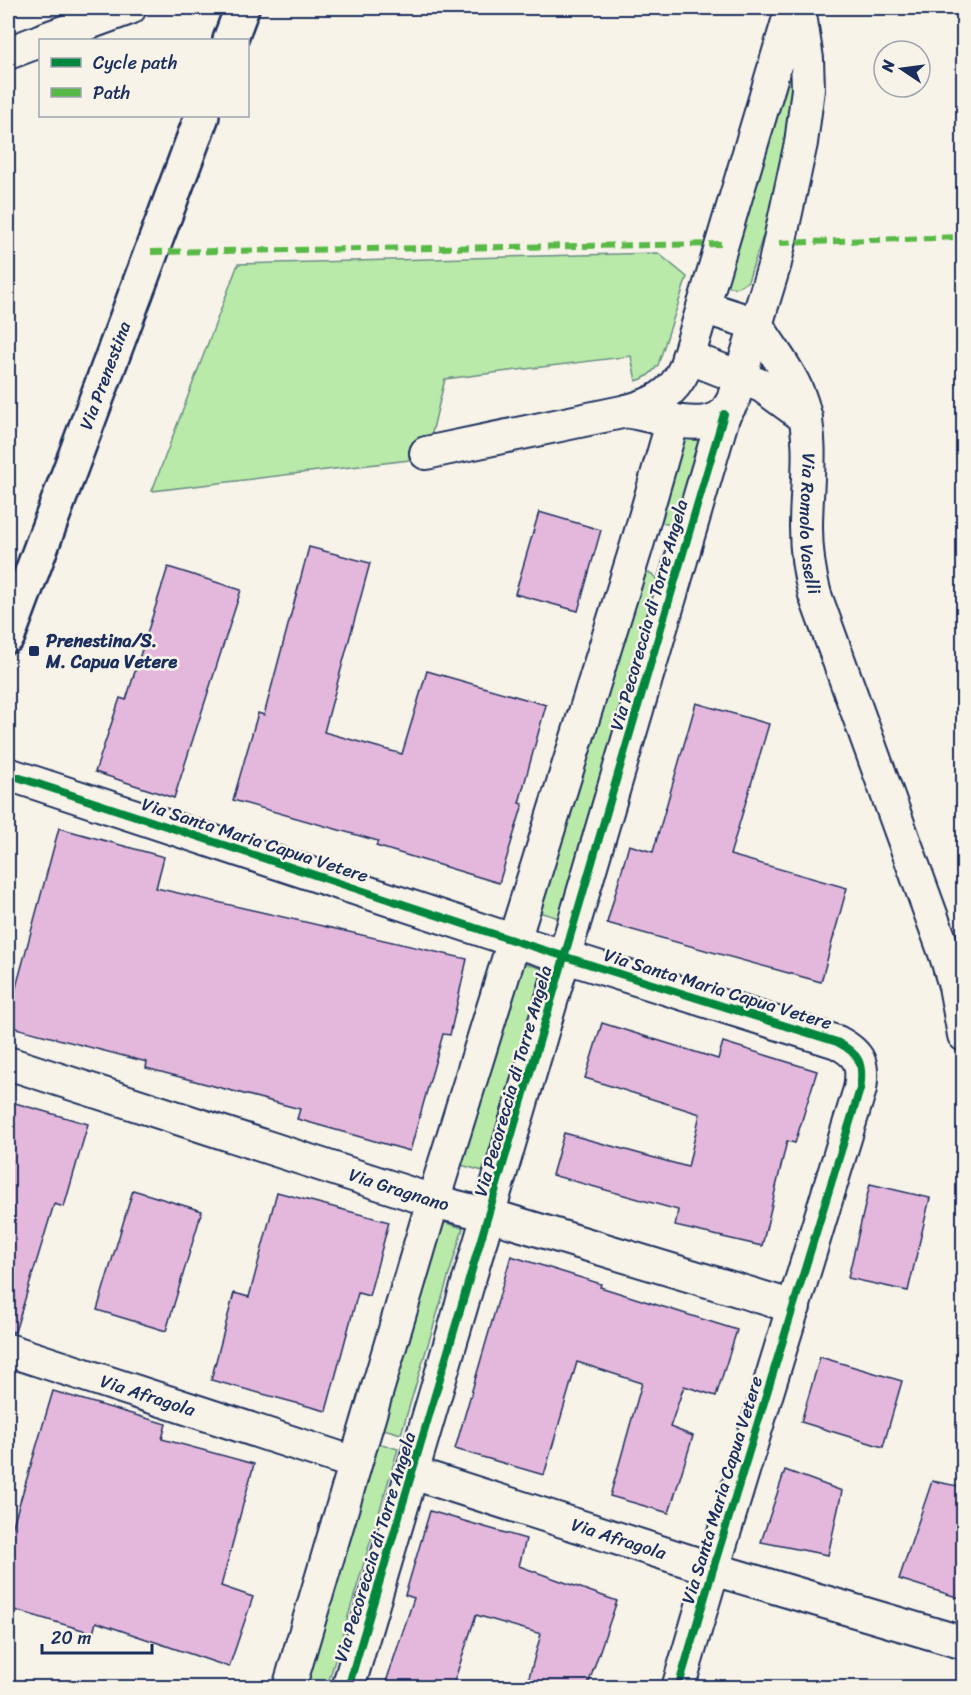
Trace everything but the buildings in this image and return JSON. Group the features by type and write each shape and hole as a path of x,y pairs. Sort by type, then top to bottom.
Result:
{"main road":[{"path":"230,39 242,8"},
{"name":"Via Prenestina","path":"8,636 202,117"}],"street":[{"path":"46,39 130,8"},
{"path":"426,453 627,411 660,400 670,393 684,367 792,8"},
{"path":"703,307 756,324 775,263 804,124 808,89 807,59 799,8"},
{"path":"8,53 39,42"},
{"name":"Via Pecoreccia di Torre Angela","path":"348,1688 565,957 679,561 756,324"},
{"name":"Via Romolo Vaselli","path":"756,324 794,383 806,418 807,540 809,569 815,595 946,956 955,986 963,1035"},
{"path":"684,367 733,397 775,394 806,418"},
{"path":"627,411 673,420 708,421 716,419 733,397"},
{"name":"Via Pecoreccia di Torre Angela","path":"289,1688 433,1201 637,545 673,420"},
{"path":"637,545 668,551 679,561"},
{"name":"Via Santa Maria Capua Vetere","path":"8,774 514,941 837,1042 854,1053 860,1061 862,1080 860,1089 678,1688"},
{"name":"Via Gragnano","path":"8,1063 433,1201 489,1215 794,1307"},
{"name":"Via Afragola","path":"8,1350 355,1463"},
{"name":"Via Afragola","path":"413,1473 713,1569 963,1643"}],"green space":[{"path":"793,58 791,152 748,281 733,288 724,284"},
{"path":"658,253 687,277 658,365 643,379 636,381 631,356 445,379 426,458 152,491 238,264"},
{"path":"710,428 679,527 652,520 678,432"},
{"path":"644,571 652,574 658,581 559,918 532,910"},
{"path":"517,961 543,969 483,1171 457,1164"},
{"path":"439,1221 463,1228 401,1434 377,1427"},
{"path":"372,1441 398,1449 327,1687 299,1688"}],"marked path":[{"path":"779,243 964,237"},
{"path":"151,252 722,244"}],"cycle path":[{"path":"348,1688 724,414"},
{"path":"8,774 515,941 837,1042 851,1051 859,1061 861,1066 860,1089 678,1688"}],"place":[{"name":"Prenestina/S. M. Capua Vetere","path":"34,651"}]}
